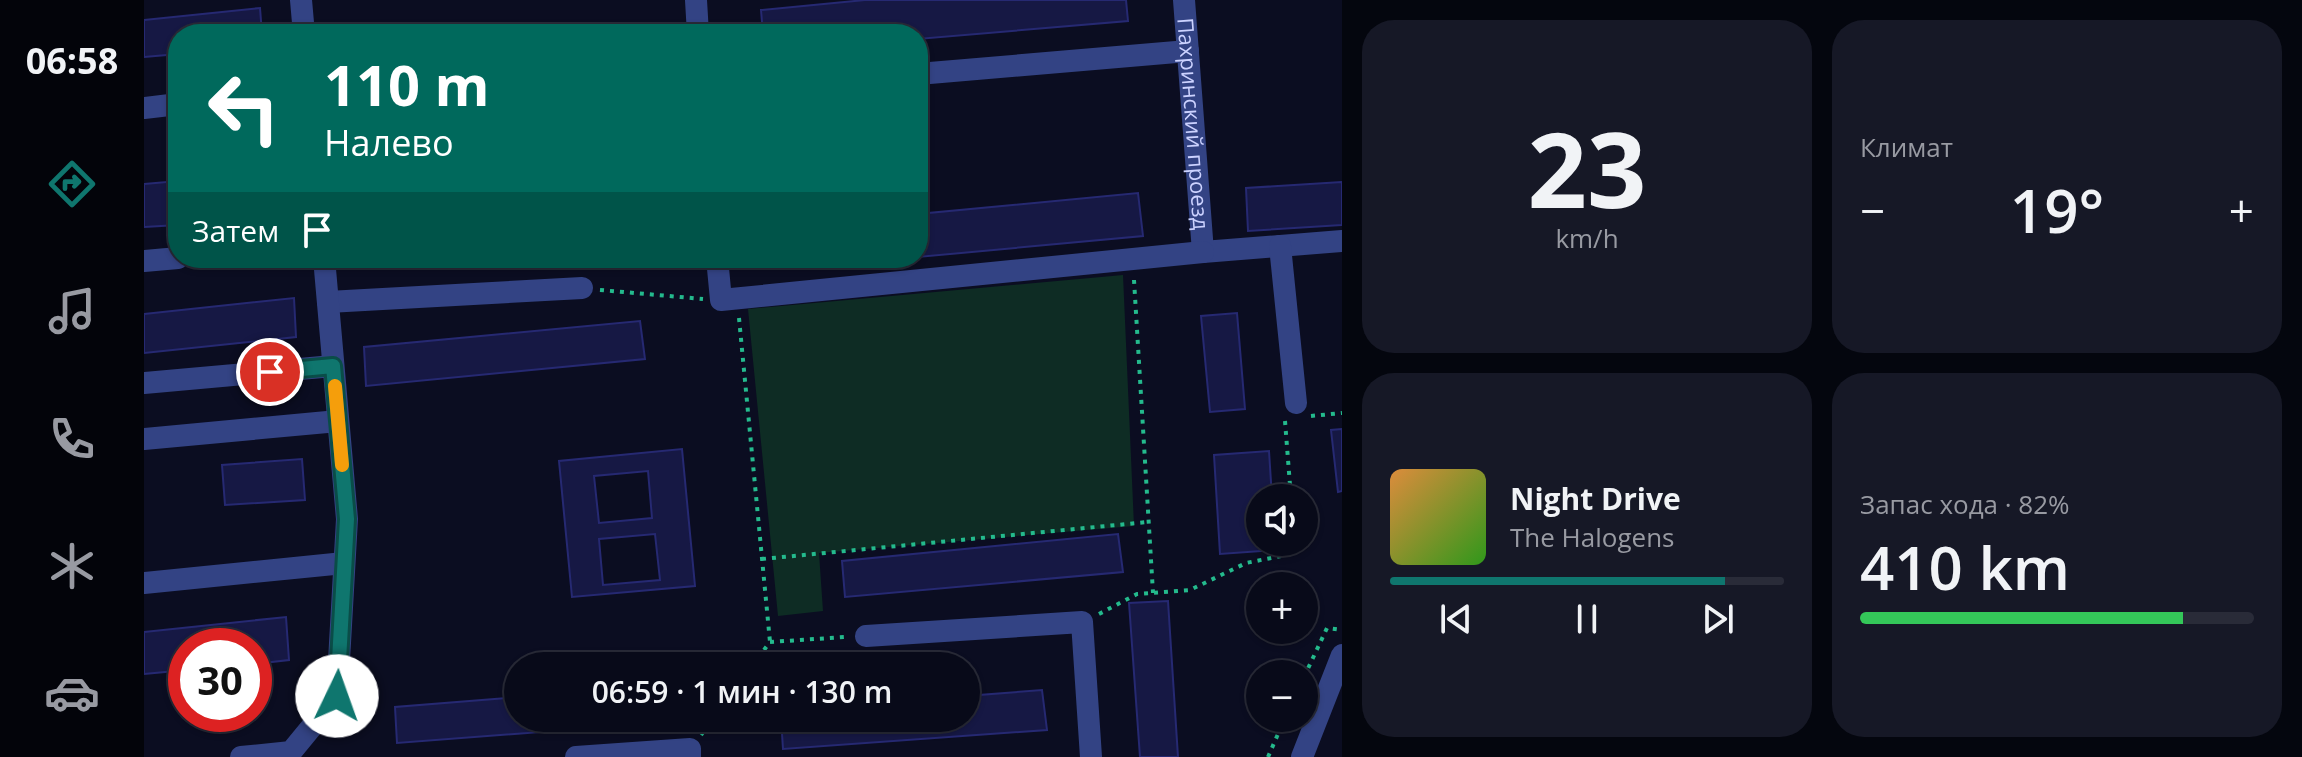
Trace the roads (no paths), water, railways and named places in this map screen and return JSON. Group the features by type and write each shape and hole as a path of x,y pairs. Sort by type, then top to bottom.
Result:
{"street":[{"path":"301,0 303,24"},
{"path":"696,0 697,24"},
{"name":"Пахринский проезд","path":"1184,0 1203,252 1342,241"},
{"path":"928,73 1188,51"},
{"path":"144,108 168,105"},
{"path":"1280,246 1293,413"},
{"path":"720,268 729,300 1203,252"},
{"path":"144,261 168,259"},
{"path":"241,757 291,752 337,696 347,519 325,268"},
{"path":"328,302 582,288"},
{"path":"144,383 333,366"},
{"path":"144,439 338,421"},
{"path":"144,583 344,563"},
{"path":"866,636 1082,622 1091,757"},
{"path":"1302,757 1335,697 1342,655"},
{"path":"576,757 690,749 690,757"}]}
